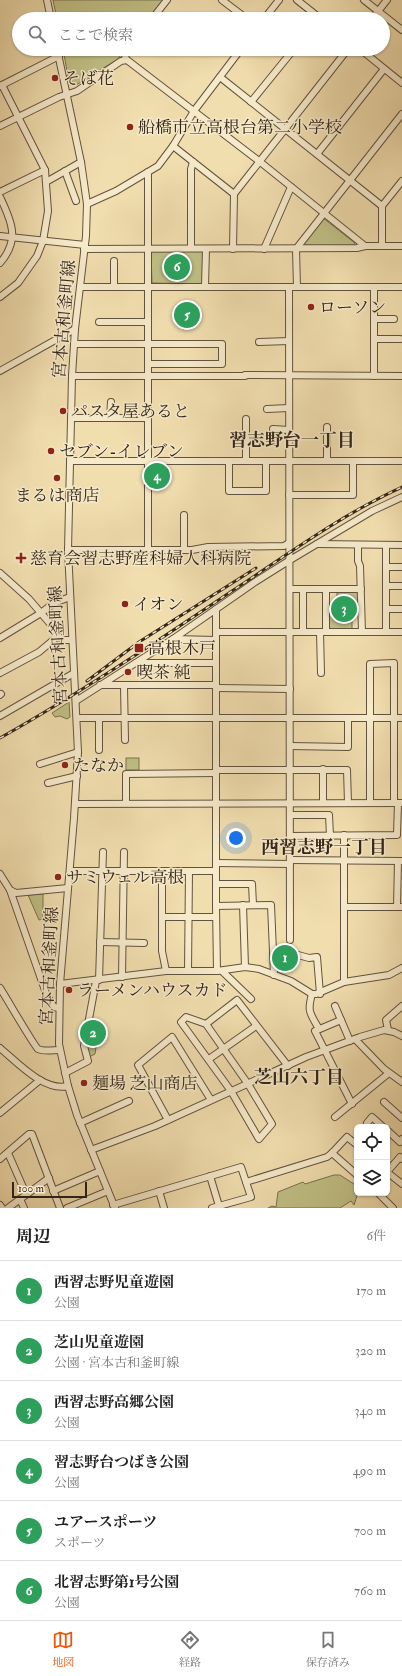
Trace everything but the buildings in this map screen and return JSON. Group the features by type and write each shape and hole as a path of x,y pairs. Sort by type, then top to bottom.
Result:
{"street":[{"path":"47,0 50,12"},
{"path":"158,12 167,0"},
{"path":"222,0 238,12"},
{"path":"270,12 279,0"},
{"path":"296,0 311,12"},
{"path":"364,0 378,11 386,0"},
{"path":"390,20 402,30"},
{"path":"0,297 18,282 37,256 43,241 48,215 45,170 1,86 59,56"},
{"name":"宮本古和釜町線","path":"59,56 81,162 87,204 72,376 68,550 78,752 72,871 68,888 60,984 60,1050 68,1086 80,1123 114,1206"},
{"path":"0,126 18,116 77,91 125,60 126,56"},
{"path":"87,204 111,194 158,166 173,146 194,111 236,56"},
{"path":"252,102 288,56"},
{"path":"233,249 234,194 342,56"},
{"path":"368,56 402,83"},
{"path":"125,60 259,161 365,246"},
{"path":"317,154 384,69"},
{"path":"220,77 382,206"},
{"path":"297,287 296,248 402,114"},
{"path":"173,146 234,194"},
{"path":"46,182 81,162"},
{"path":"191,248 191,169 193,162"},
{"path":"0,192 45,170"},
{"path":"65,171 76,201"},
{"path":"148,172 148,549"},
{"path":"382,246 382,206 402,181"},
{"path":"264,249 291,187"},
{"path":"0,197 10,217 13,238 10,248 0,263"},
{"path":"0,236 84,247 149,249 357,248 365,246 402,246"},
{"path":"205,288 206,249"},
{"path":"114,261 114,287"},
{"path":"80,287 402,287"},
{"path":"289,287 290,940"},
{"path":"374,287 374,376"},
{"path":"374,319 394,319"},
{"path":"99,322 148,322"},
{"path":"0,371 75,329"},
{"path":"374,339 400,339"},
{"path":"260,342 289,342"},
{"path":"74,344 222,344 222,364 148,364"},
{"path":"72,376 402,376"},
{"path":"110,418 111,402"},
{"path":"267,409 289,408"},
{"path":"72,418 148,418"},
{"path":"246,419 246,461"},
{"path":"327,427 327,461"},
{"path":"273,430 289,430"},
{"path":"70,461 402,461"},
{"path":"229,461 229,490 266,491 266,461"},
{"path":"290,495 353,495 353,461"},
{"path":"76,701 173,639 255,582 372,511 402,496"},
{"path":"184,515 184,550"},
{"path":"68,550 184,550 208,547 284,546 290,542"},
{"path":"316,544 402,545"},
{"path":"358,545 362,632"},
{"path":"386,545 386,632"},
{"path":"386,567 402,567"},
{"path":"0,573 14,584 41,613 58,636 63,640 72,640"},
{"path":"386,586 402,586"},
{"path":"290,589 361,589"},
{"path":"302,589 303,632"},
{"path":"321,673 326,589"},
{"path":"0,638 41,613 54,603 70,597"},
{"path":"216,609 216,917 219,971 252,999"},
{"path":"386,610 402,609"},
{"path":"216,632 402,632"},
{"path":"0,673 38,652 58,636"},
{"path":"173,639 216,640"},
{"path":"135,663 216,663"},
{"path":"290,836 398,835 394,718 394,663 370,664 370,803"},
{"path":"0,716 74,673"},
{"path":"100,685 290,689"},
{"path":"124,686 125,740"},
{"path":"76,718 402,718"},
{"path":"99,718 99,750"},
{"path":"290,746 348,747 348,718"},
{"path":"40,764 78,752"},
{"path":"126,804 126,774 290,770 347,770 348,803"},
{"path":"323,770 323,803"},
{"path":"48,783 77,776"},
{"path":"75,804 398,803"},
{"path":"290,815 329,814 330,836"},
{"path":"344,835 344,982"},
{"path":"65,1073 88,1061 84,1046 97,981 103,852"},
{"path":"122,977 124,852"},
{"path":"216,863 345,860 400,861 400,907 345,907"},
{"path":"72,871 216,871"},
{"path":"162,871 162,951 166,971"},
{"path":"188,971 189,871"},
{"path":"0,874 10,890 47,996 54,1007 59,1008"},
{"path":"216,884 252,884 252,905"},
{"path":"10,890 19,893 68,888"},
{"path":"243,905 245,967"},
{"path":"216,906 271,905 274,975"},
{"path":"162,917 216,917"},
{"path":"100,942 144,943"},
{"path":"273,948 309,958 317,957 320,994"},
{"path":"60,984 97,981 166,971 219,971 245,967 259,970 291,981 312,994 320,994 344,982 389,975 402,968"},
{"path":"0,988 34,1045 42,1050 60,1050"},
{"path":"312,994 308,1007 319,1029"},
{"path":"206,1024 236,1000 288,1066"},
{"path":"335,1006 352,1040 389,1073 402,1082"},
{"path":"388,1030 386,1020 402,1006"},
{"path":"186,1017 206,1024 248,1084 272,1124 259,1139 231,1091 181,1022 186,1017"},
{"path":"341,1020 315,1031 352,1104"},
{"path":"209,1059 256,1026"},
{"path":"91,1150 168,1120 324,1050 384,1030 388,1030 402,1036"},
{"path":"168,1120 138,1065 172,1037 211,1100"},
{"path":"0,1048 40,1080 55,1087 68,1086"},
{"path":"335,1118 389,1073"},
{"path":"0,1113 40,1080"},
{"path":"80,1123 129,1101"},
{"path":"384,1102 402,1118"},
{"path":"366,1123 372,1117 380,1124"},
{"path":"390,1133 400,1142 402,1139"},
{"path":"0,1159 29,1134 32,1134 60,1208"},
{"path":"246,1182 319,1160 332,1153 347,1137 354,1143"},
{"path":"8,1153 26,1194"},
{"path":"332,1153 354,1172"},
{"path":"390,1169 400,1157 402,1158"},
{"path":"114,1206 241,1167 251,1197 212,1208"},
{"path":"53,1191 100,1171"},
{"path":"390,1174 402,1184"},
{"path":"210,1176 219,1206"},
{"path":"8,1208 49,1178"},
{"path":"67,1208 108,1191"},
{"path":"159,1191 164,1208"},
{"path":"381,1196 393,1208"},
{"path":"20,1199 24,1208"},
{"path":"0,1204 2,1208"}],"green space":[{"path":"53,0 164,0 155,12 56,12"},
{"path":"64,56 120,56 118,59 76,85 69,82"},
{"path":"323,218 355,243 353,246 304,246 303,243"},
{"path":"153,251 201,251 204,253 204,282 202,284 152,283 151,253"},
{"path":"154,465 162,466 162,485 151,484 151,467"},
{"path":"337,590 358,592 359,608 352,608 352,629 329,630 327,628 327,610 337,610"},
{"path":"69,702 70,717 67,719 60,716 55,717 52,713"},
{"path":"126,758 139,758 139,770 126,770"},
{"path":"43,894 43,919 39,920 28,895"},
{"path":"276,950 296,955 293,964 276,961"},
{"path":"91,1020 100,1021 95,1054 89,1057 86,1046"},
{"path":"334,1175 340,1175 354,1184 354,1196 357,1196 354,1205 351,1201 340,1208 268,1208 272,1206 276,1207 278,1192 303,1182 305,1184"}],"railway":[{"path":"0,738 118,667 336,522 402,487"},
{"path":"87,681 139,642 256,568"}],"place":[{"name":"そば花","path":"55,78"},
{"name":"船橋市立高根台第二小学校","path":"130,127"},
{"name":"北習志野第1号公園","path":"177,267"},
{"name":"ローソン","path":"311,307"},
{"name":"ユアースポーツ","path":"187,315"},
{"name":"パスタ屋あると","path":"63,411"},
{"name":"セブン-イレブン","path":"51,451"},
{"name":"習志野台つばき公園","path":"157,476"},
{"name":"まるは商店","path":"57,478"},
{"name":"慈育会習志野産科婦人科病院","path":"21,558"},
{"name":"イオン","path":"125,604"},
{"name":"西習志野高郷公園","path":"344,609"},
{"name":"高根木戸","path":"139,648"},
{"name":"喫茶 純","path":"128,672"},
{"name":"たなか","path":"65,765"},
{"name":"サミウェル高根","path":"58,877"},
{"name":"西習志野児童遊園","path":"285,958"},
{"name":"ラーメンハウスカド","path":"69,990"},
{"name":"芝山児童遊園","path":"93,1033"},
{"name":"麺場 芝山商店","path":"84,1083"}],"district":[{"name":"習志野台一丁目","path":"292,440"},
{"name":"西習志野一丁目","path":"324,847"},
{"name":"芝山六丁目","path":"299,1077"}]}
